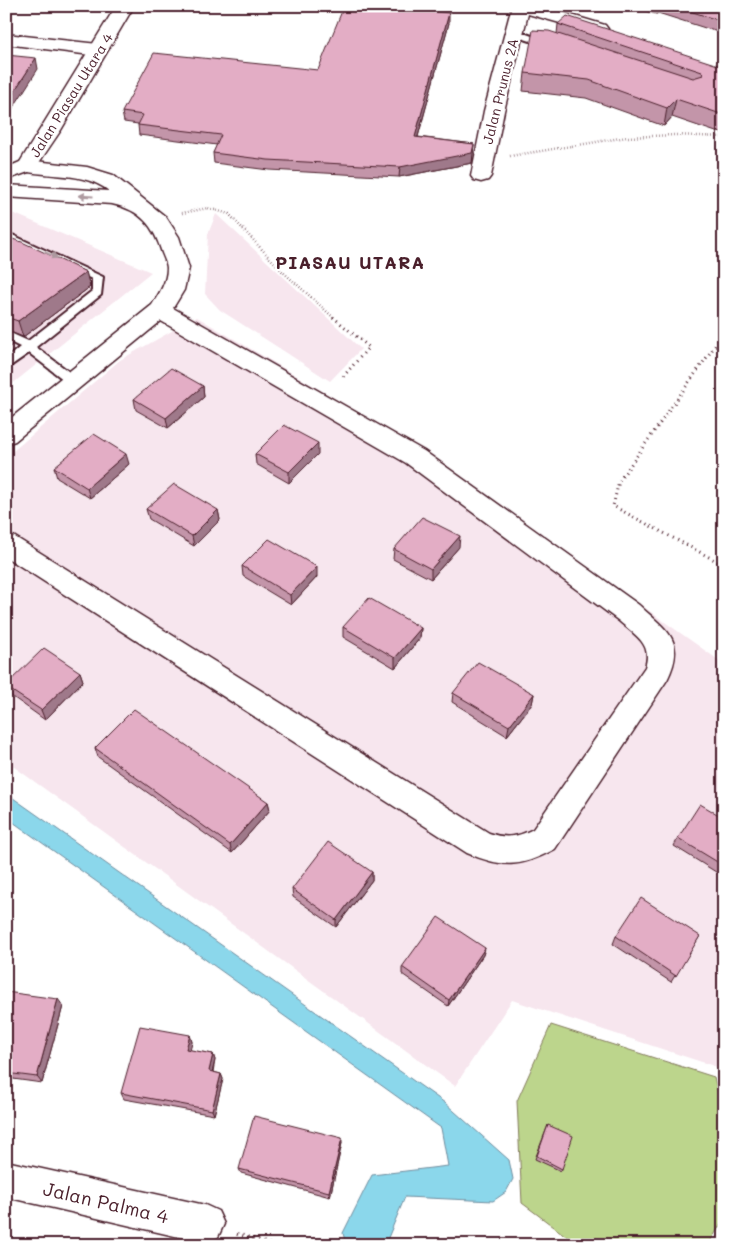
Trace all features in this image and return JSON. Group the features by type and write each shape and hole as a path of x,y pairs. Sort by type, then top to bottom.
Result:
{"street":[{"name":"Jalan Piasau Utara 4","path":"6,164 27,166 51,130 125,6"},
{"path":"521,6 618,35"},
{"name":"Jalan Prunus 2A","path":"483,167 521,6"},
{"path":"6,40 98,50"},
{"path":"6,174 16,172 27,166 87,173 106,179 160,222 168,237 178,268 173,290 160,310 6,435"},
{"path":"6,190 112,198 134,203"},
{"path":"6,544 478,843 494,850 526,850 544,839 657,672 662,658 660,642 647,628 550,555 415,457 160,310"},
{"name":"Jalan Palma 4","path":"6,1179 205,1224"}],"lane":[{"path":"515,33 561,48"},
{"path":"6,235 98,277 97,292 6,365"},
{"path":"6,335 29,347 72,380"}],"path":[{"path":"483,167 528,154 627,136 676,135 724,137"},
{"path":"160,222 195,208 224,211 240,221 255,243 368,347 341,379"},
{"path":"724,333 619,481 613,506 724,565"}],"shaded area":[{"path":"6,213 15,214 151,272 6,389"},
{"path":"216,214 361,349 330,381 220,310 205,294 208,234"},
{"path":"197,317 425,452 724,664 724,1053 717,1067 512,1000 455,1086 6,761 6,457 120,360"}],"green space":[{"path":"551,1025 714,1077 724,1117 724,1219 708,1245 578,1245 522,1203 517,1101"}],"water":[{"path":"6,793 445,1103 509,1160 513,1179 506,1192 493,1201 405,1197 385,1245 346,1245 343,1233 372,1175 448,1166 441,1128 6,817"}],"building":[{"path":"344,6 384,6 449,13 415,137 474,144 472,153 400,167 268,160 213,153 221,135 138,125 143,115 122,112 154,53 318,70"},
{"path":"674,6 724,6 724,22"},
{"path":"567,16 724,67 724,114 676,99 667,108 589,80 525,73 533,30 549,31 693,78 703,75 702,72 558,24"},
{"path":"6,55 36,58 6,104"},
{"path":"6,237 22,242 86,272 18,321 6,317"},
{"path":"171,368 203,386 166,418 134,399"},
{"path":"284,425 318,443 289,472 255,454"},
{"path":"94,434 126,454 87,488 54,467"},
{"path":"174,484 218,510 192,536 146,509"},
{"path":"422,517 460,536 431,569 394,549"},
{"path":"269,539 317,567 290,595 242,566"},
{"path":"369,598 421,628 395,658 343,627"},
{"path":"44,648 80,672 41,710 6,687 6,685"},
{"path":"478,662 534,694 509,726 453,693"},
{"path":"134,709 268,802 230,845 95,748"},
{"path":"700,804 724,818 724,866 678,838"},
{"path":"328,842 372,872 336,920 292,889"},
{"path":"641,898 700,936 676,976 616,936"},
{"path":"438,917 485,948 449,1000 402,967"},
{"path":"6,992 58,999 37,1077 6,1073"},
{"path":"140,1026 190,1035 186,1049 213,1054 209,1071 221,1074 212,1110 121,1093"},
{"path":"254,1116 342,1138 329,1192 239,1169"},
{"path":"548,1125 573,1136 562,1169 537,1156"}],"district":[{"name":"PIASAU UTARA","path":"350,262"}]}
